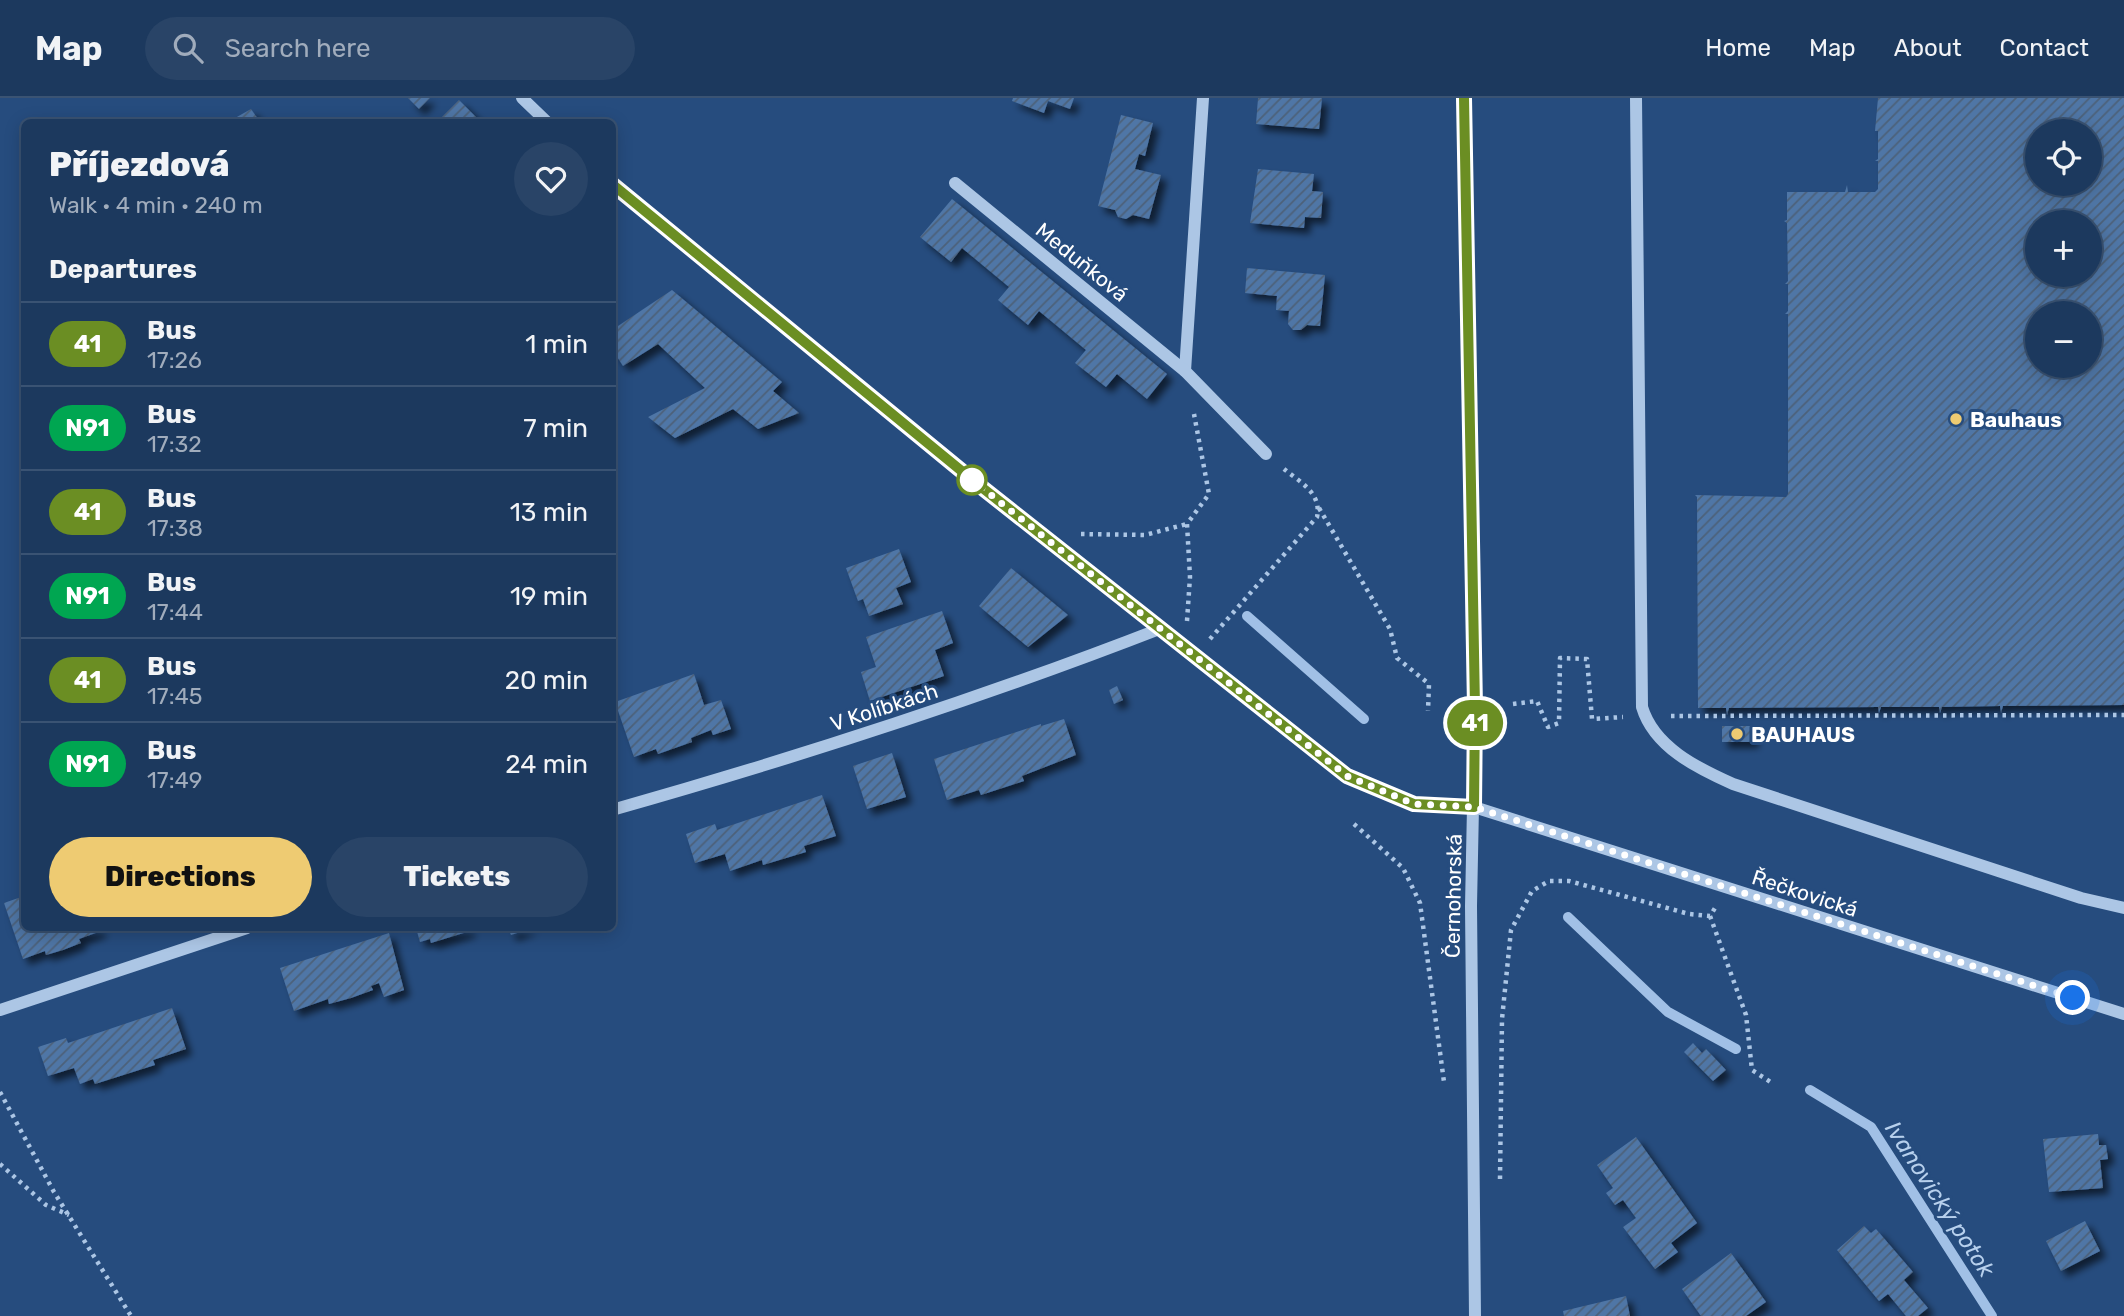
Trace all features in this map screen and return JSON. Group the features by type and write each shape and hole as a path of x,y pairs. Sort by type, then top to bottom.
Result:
{"street":[{"path":"522,98 544,119"},
{"path":"1185,371 1203,98"},
{"name":"Černohorská","path":"1464,98 1475,707 1471,906 1475,1316"},
{"path":"1636,98 1642,707 1653,732 1690,762 1733,784 2081,898 2124,908"},
{"name":"Meduňková","path":"955,183 1185,371 1266,454"},
{"name":"Řečkovická","path":"616,187 975,482 1347,776 1414,804 1474,807 2124,1014"},
{"name":"V Kolíbkách","path":"616,809 897,724 1083,659 1162,628"},
{"path":"0,1010 238,931"}],"path":[{"path":"1187,621 1190,577 1188,524 1209,494 1199,435"},
{"path":"1266,454 1315,495 1319,507 1391,629 1397,658 1429,684 1429,711"},
{"path":"1210,639 1317,517 1319,507"},
{"path":"1081,534 1145,535 1188,524"},
{"path":"1513,704 1537,701 1548,727 1559,723 1560,658 1587,659 1592,719 1645,716 2124,715"},
{"path":"1354,824 1403,869 1420,903 1444,1082"},
{"path":"1500,1181 1502,1019 1511,930 1532,891 1549,881 1569,881 1689,914 1710,916"},
{"path":"1710,916 1728,889"},
{"path":"1710,916 1746,1014 1752,1070 1772,1083"},
{"path":"0,1092 69,1215 131,1316"},
{"path":"0,1164 46,1205 69,1215"}],"building":[{"path":"408,98 430,98 419,109"},
{"path":"1013,98 1074,98 1070,109 1048,101 1044,113 1012,101"},
{"path":"1258,98 1322,98 1319,129 1256,124"},
{"name":"Bauhaus","path":"1878,98 2124,98 2124,705 2003,706 2001,713 2000,706 1942,707 1940,713 1939,707 1881,707 1879,713 1878,707 1729,708 1727,715 1726,708 1698,708 1695,495 1786,497 1788,494 1788,314 1785,314 1788,311 1788,284 1785,284 1788,281 1787,223 1784,221 1787,220 1787,192 1845,192 1847,185 1848,192 1875,192 1878,189 1878,161 1875,161 1878,159 1878,131 1875,131"},
{"path":"459,100 478,119 440,119"},
{"path":"251,109 258,119 233,119"},
{"path":"1121,115 1153,123 1145,156 1139,154 1135,169 1161,175 1149,219 1133,215 1126,219 1118,217 1115,210 1098,206"},
{"path":"1258,169 1314,174 1312,191 1323,192 1321,218 1305,217 1304,228 1250,223"},
{"path":"952,199 1167,374 1147,399 1117,374 1106,387 1075,363 1086,350 1039,311 1028,325 998,300 1009,287 962,248 951,262 920,237"},
{"path":"1247,268 1325,275 1320,326 1307,325 1301,330 1293,330 1288,324 1289,311 1276,310 1277,296 1245,293"},
{"path":"672,290 782,382 773,391 799,413 758,429 733,409 675,438 648,417 705,388 658,344 623,366 616,355 616,327"},
{"path":"899,549 911,582 896,588 903,604 869,616 863,599 858,601 846,568"},
{"path":"1011,568 1068,615 1028,647 979,606"},
{"path":"942,611 953,643 935,650 944,676 870,701 861,672 876,667 866,637"},
{"path":"694,674 704,705 721,700 731,729 713,735 711,730 691,738 692,742 658,754 656,749 634,757 616,702"},
{"path":"1117,686 1123,700 1114,704 1109,690"},
{"path":"1064,719 1076,755 1022,776 1024,781 981,795 979,790 947,800 934,759"},
{"name":"BAUHAUS","path":"1722,726 1753,726 1753,742 1722,742"},
{"path":"892,753 906,797 867,809 853,766"},
{"path":"822,795 836,836 804,846 806,852 763,865 762,860 730,871 725,854 695,863 686,834 715,824 717,830"},
{"path":"21,897 21,931 101,931 79,939 81,943 63,950 46,955 45,951 23,959 4,903"},
{"path":"417,931 470,931 431,943 430,939 420,942"},
{"path":"389,933 404,990 384,997 379,983 371,986 373,990 351,998 329,1004 328,999 294,1011 280,968"},
{"path":"172,1008 186,1049 153,1060 155,1065 95,1084 93,1079 80,1084 74,1068 48,1076 38,1047 66,1038 68,1043"},
{"path":"1693,1043 1702,1053 1706,1049 1726,1070 1713,1081 1684,1052"},
{"path":"2098,1134 2099,1145 2106,1145 2108,1159 2100,1160 2103,1188 2049,1192 2043,1139"},
{"path":"1636,1137 1697,1223 1671,1243 1678,1252 1655,1269 1623,1227 1636,1218 1623,1200 1615,1205 1606,1193 1613,1188 1597,1165"},
{"path":"2085,1221 2100,1251 2061,1271 2046,1241"},
{"path":"1864,1226 1871,1233 1876,1229 1913,1272 1904,1280 1928,1308 1918,1316 1906,1316 1888,1294 1879,1301 1837,1250"},
{"path":"1731,1253 1766,1302 1746,1316 1701,1316 1682,1289"},
{"path":"1626,1296 1630,1316 1564,1316 1563,1311"}],"waterway":[{"name":"Ivanovický potok","path":"1247,616 1364,719"},
{"name":"Ivanovický potok","path":"1568,917 1668,1012 1736,1049"},
{"name":"Ivanovický potok","path":"1810,1090 1871,1127 1992,1316"}],"bus line":[{"name":"41","path":"616,187 975,482 1347,776 1414,804 1474,807 1475,707 1464,98"}],"place":[{"name":"Bauhaus","path":"1956,419"},
{"name":"BAUHAUS","path":"1737,734"}],"route":[{"path":"972,480 1347,776 1414,804 1474,807 2073,998"}]}
